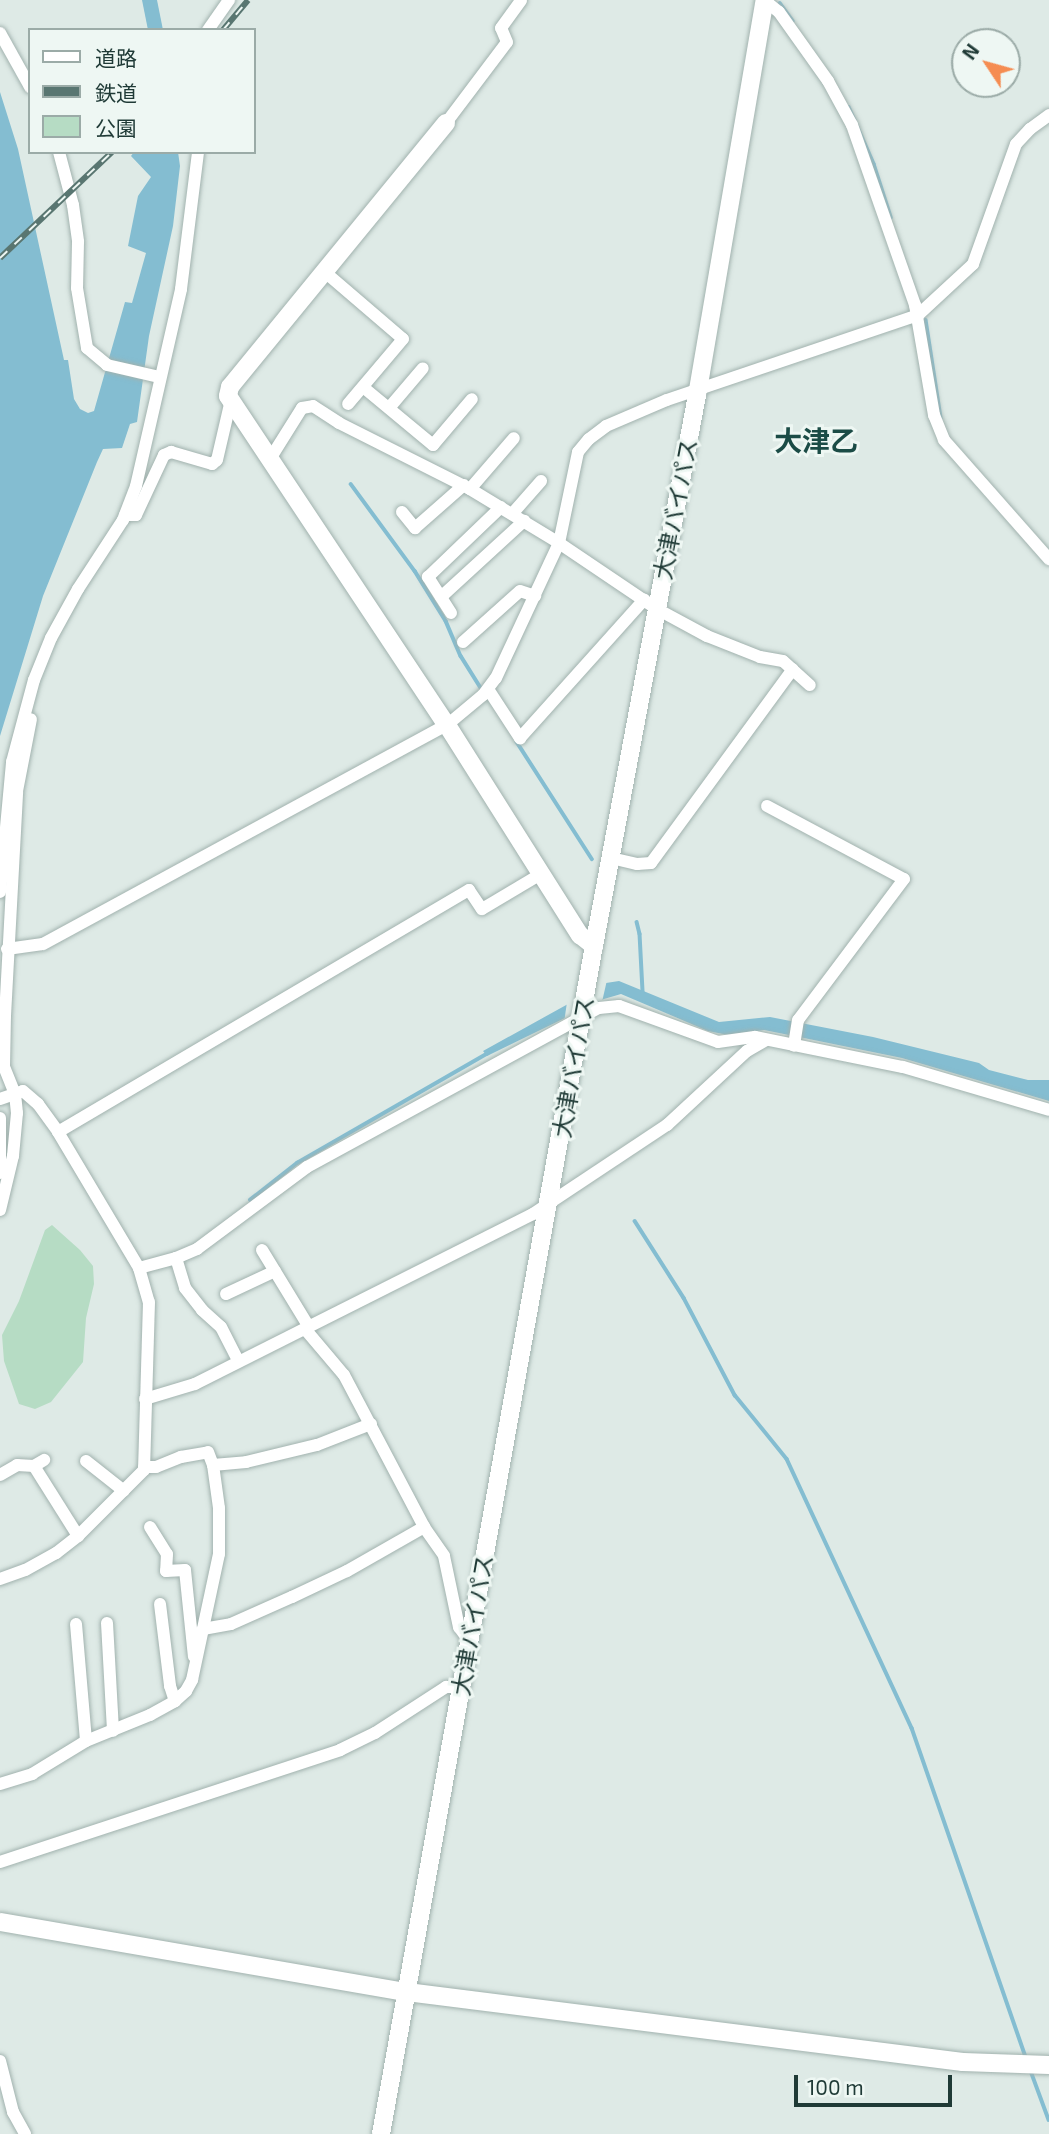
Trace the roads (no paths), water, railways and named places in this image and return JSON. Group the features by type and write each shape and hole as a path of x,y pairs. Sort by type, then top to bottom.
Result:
{"main road":[{"name":"大津バイパス","path":"381,2134 611,858 650,605 698,390 764,0"},
{"path":"446,123 326,273 230,387 228,396 447,725 580,935 594,946"},
{"path":"0,1922 407,1992 963,2062 1049,2065"}],"street":[{"path":"209,28 229,0"},
{"path":"446,123 507,42 501,28 521,0"},
{"path":"764,0 779,12 821,71 852,125 918,314 934,415 944,440 1049,559"},
{"path":"0,33 28,83"},
{"path":"7,948 43,944 447,725 488,689 535,596 559,543 578,452 589,439 606,426 698,390 918,314 973,264 1016,144 1049,115"},
{"path":"59,154 67,176 76,230 77,288 83,338 87,348 107,365 156,376"},
{"path":"0,892 12,762 34,680 51,638 125,515 140,473 156,376 181,289 198,154"},
{"path":"326,273 403,339 348,404"},
{"path":"389,408 423,369"},
{"path":"363,387 433,445 472,399"},
{"path":"125,515 135,515 164,455 171,452 212,464 217,460 231,400"},
{"path":"270,459 302,408 313,406 339,423 467,487 559,543 650,605 707,636 760,657 783,661 810,685"},
{"path":"402,512 415,528 467,487 514,438"},
{"path":"451,613 428,577 541,481"},
{"path":"441,597 524,521"},
{"path":"463,642 520,591 535,596"},
{"path":"488,689 520,738 650,605"},
{"path":"0,1210 13,1156 18,1113 15,1094 4,1067 7,948 18,791 25,742 51,638"},
{"path":"611,858 637,864 651,863 793,669"},
{"path":"767,806 904,879 798,1020 794,1042"},
{"path":"58,1132 469,890 482,909 541,874"},
{"path":"139,1268 197,1249 307,1167 599,1008 619,1006 718,1042 755,1037 794,1042 904,1067 1049,1110"},
{"path":"145,1399 195,1384 549,1205 667,1125 747,1051 766,1040"},
{"path":"0,1099 23,1091 38,1104 58,1132 139,1268 149,1302 144,1467 124,1491 78,1536 25,1570 0,1579"},
{"path":"0,1118 0,1173"},
{"path":"262,1250 307,1328 344,1375 424,1527 444,1556 458,1627 469,1641"},
{"path":"176,1258 186,1288 202,1310 221,1327 238,1360"},
{"path":"226,1294 275,1271"},
{"path":"213,1465 246,1462 317,1445 371,1424"},
{"path":"0,1784 32,1774 86,1741 175,1701 192,1680 221,1535 213,1465 208,1452 181,1457 156,1467 144,1467"},
{"path":"86,1461 124,1491"},
{"path":"0,1475 17,1465 39,1463 78,1536"},
{"path":"150,1527 167,1554 166,1571 185,1570 194,1661"},
{"path":"203,1629 232,1624 280,1602 347,1571 424,1527"},
{"path":"160,1604 170,1686 175,1701"},
{"path":"107,1623 113,1731"},
{"path":"76,1624 86,1741"},
{"path":"0,1862 340,1750 375,1732 446,1686 461,1687"},
{"path":"0,2061 13,2112 25,2134"}],"water":[{"path":"142,0 157,0 163,28 148,28"},
{"path":"0,92 18,149 64,360 68,360 74,399 80,409 88,413 94,411 125,302 132,303 146,253 128,246 138,196 151,177 131,156 178,154 180,166 173,226 149,336 137,422 130,424 122,448 103,449 97,462 43,596 0,736"},
{"path":"619,981 719,1022 770,1017 873,1037 979,1063 989,1070 1028,1080 1049,1080 1049,1101 902,1058 764,1030 728,1035 708,1031 621,994 604,999 487,1056 483,1051 606,983"}],"waterway":[{"path":"780,3 793,21"},
{"path":"849,107 874,164 891,217"},
{"path":"926,320 941,418"},
{"path":"351,484 415,571 446,621 461,656 481,688"},
{"path":"517,742 592,859"},
{"path":"637,922 643,992"},
{"path":"250,1200 297,1163 488,1053"},
{"path":"635,1221 684,1298 735,1395 787,1459 912,1728 1026,2057"},
{"path":"1031,2071 1049,2120"}],"railway":[{"path":"225,28 248,0"},
{"path":"0,258 110,154"}],"district":[{"name":"大津乙","path":"816,440"}]}
